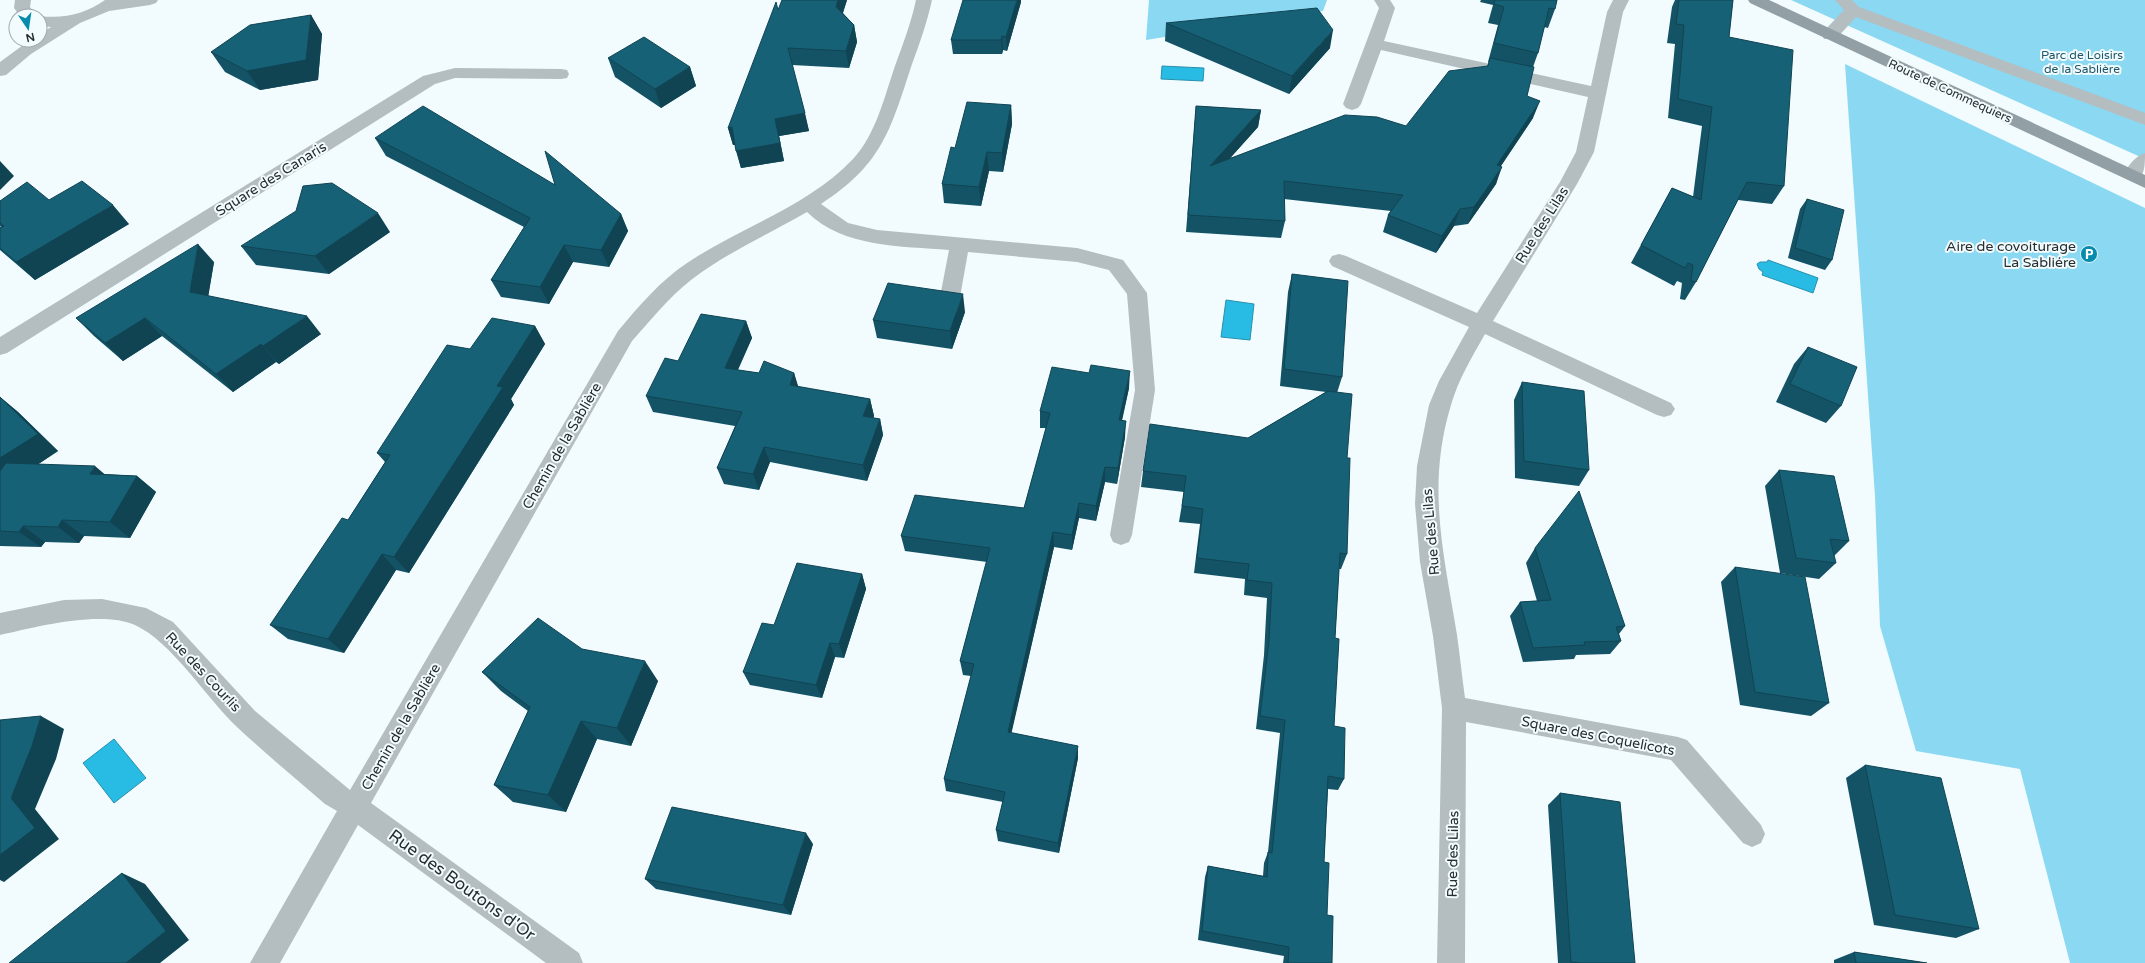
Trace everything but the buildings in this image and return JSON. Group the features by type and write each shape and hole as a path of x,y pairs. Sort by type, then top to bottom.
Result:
{"street":[{"path":"6,0 25,8"},
{"path":"48,34 76,19 112,3 150,0"},
{"name":"Chemin de la Sablière","path":"264,963 625,336 656,301 692,269 809,203 842,181 860,162 874,143 895,92 924,0"},
{"path":"1352,104 1375,44 1386,8 1382,0"},
{"name":"Rue des Lilas","path":"1452,963 1454,708 1445,636 1432,562 1426,504 1428,466 1440,405 1450,381 1481,323 1568,184 1585,152 1614,12 1621,0"},
{"name":"Route de Commequiers","path":"1756,0 2138,179"},
{"path":"1830,35 1848,5 2145,119"},
{"path":"48,21 61,22 76,19"},
{"path":"1375,44 1596,93"},
{"path":"0,71 24,48"},
{"name":"Square des Canaris","path":"0,347 429,80 454,73 561,74"},
{"path":"2138,179 2145,158"},
{"path":"809,203 820,214 842,228 878,237 1077,255 1116,265 1137,293 1145,390 1121,535"},
{"path":"950,297 960,245"},
{"path":"1339,261 1481,323 1664,409"},
{"name":"Rue des Courlis","path":"0,624 64,611 102,609 138,615 165,630 246,719 334,795 355,807"},
{"name":"Square des Coquelicots","path":"1454,708 1678,749 1752,834"},
{"name":"Rue des Boutons d'Or","path":"355,807 570,963"}],"green space":[{"path":"1149,0 1327,0 1323,11 1146,40"},
{"name":"Parc de Loisirs de la Sablière","path":"1791,0 2145,0 2145,159"},
{"path":"1845,64 2145,208 2145,963 2070,963 2020,769 1916,751 1880,626 1875,496"}],"shaded area":[{"path":"1162,66 1204,68 1203,81 1161,79"},
{"path":"1768,260 1818,278 1813,293 1762,275 1763,272 1759,269 1757,264 1760,262 1767,262"},
{"path":"1226,300 1254,304 1250,340 1221,337"},
{"path":"114,739 146,778 114,803 83,763"}],"place":[{"name":"Aire de covoiturage La Sabliére","path":"2089,254"}]}
